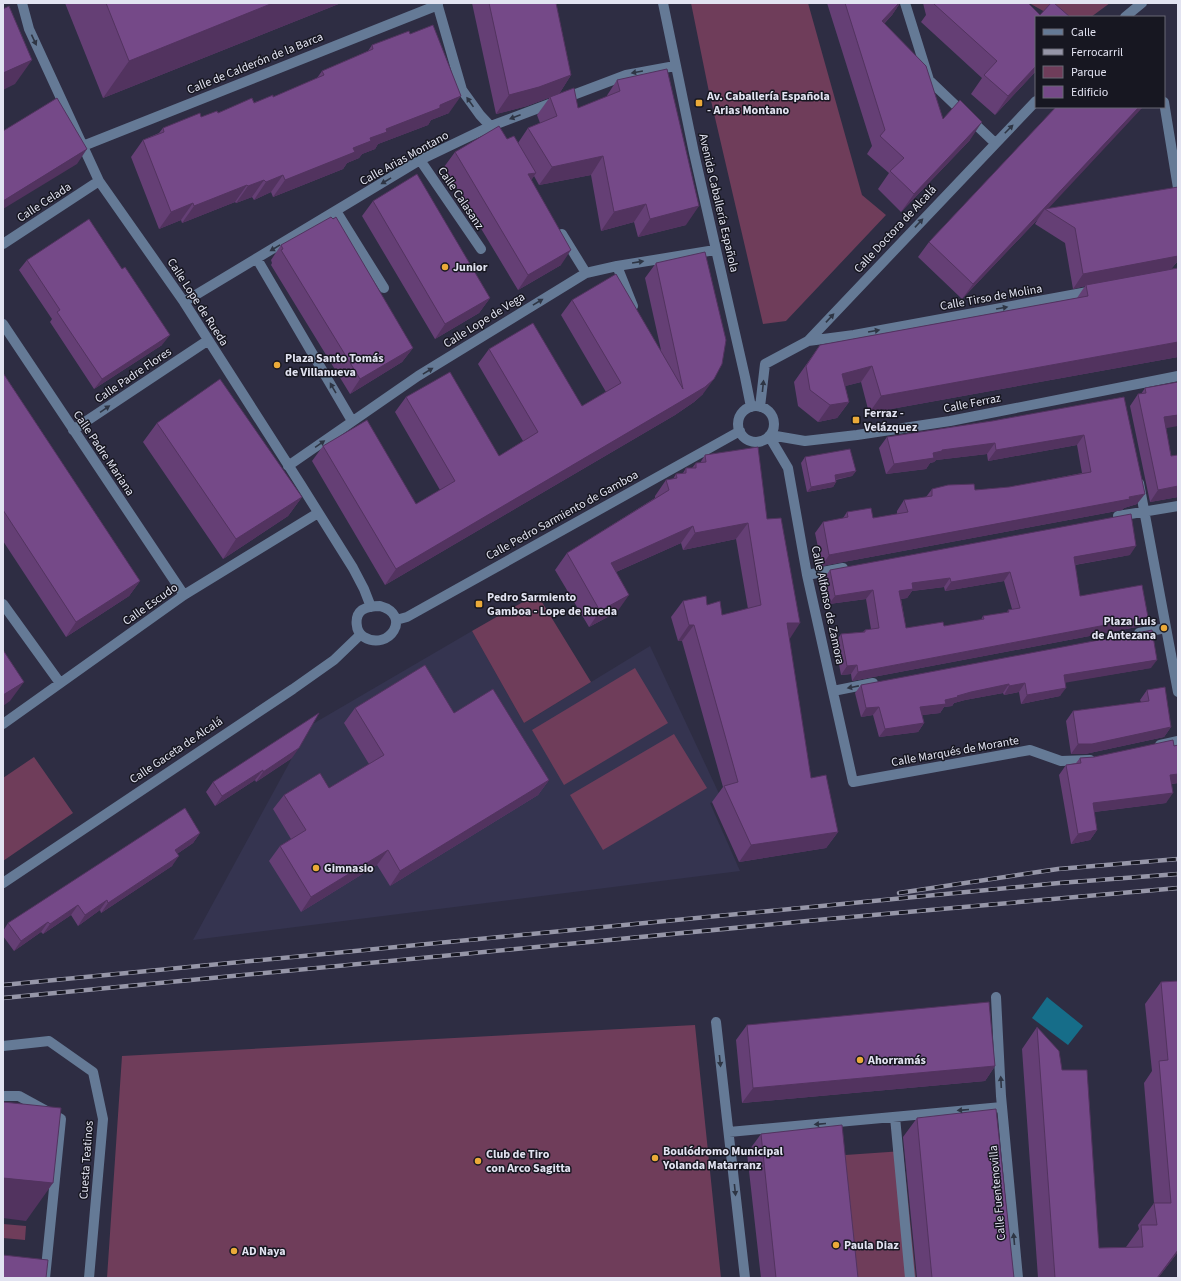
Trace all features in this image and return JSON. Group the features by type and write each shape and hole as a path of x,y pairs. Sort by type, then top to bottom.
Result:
{"street":[{"name":"Calle Lope de Rueda","path":"22,3 29,29 99,181 184,302 207,341 353,568 371,607"},
{"name":"Avenida Caballería Española","path":"663,3 675,66 716,250 746,377 755,407"},
{"path":"905,3 929,80 995,143"},
{"path":"1126,16 1142,3"},
{"name":"Calle de Calderón de la Barca","path":"83,146 438,4"},
{"path":"438,4 462,90 480,115 500,135"},
{"name":"Calle Arias Montano","path":"184,302 420,160 491,126 626,74 675,66"},
{"name":"Calle Doctora de Alcalá","path":"755,407 765,364 808,341 1035,102"},
{"path":"1165,108 1178,188"},
{"name":"Calle Calasanz","path":"420,160 481,250"},
{"name":"Calle Celada","path":"3,244 99,181"},
{"path":"336,211 384,288"},
{"path":"557,226 586,273"},
{"name":"Calle Lope de Vega","path":"288,466 418,376 586,273 617,266 716,250"},
{"path":"257,259 352,421"},
{"path":"617,266 637,318"},
{"name":"Calle Tirso de Molina","path":"808,341 854,335 1100,290"},
{"name":"Calle Padre Mariana","path":"3,324 184,596"},
{"name":"Calle Padre Flores","path":"73,430 207,341"},
{"name":"Calle Ferraz","path":"769,436 805,441 857,436 950,421 1178,376"},
{"path":"1119,388 1121,399"},
{"path":"755,407 769,412 772,416 774,426 769,436 760,441 750,441 742,435 739,420 745,410 755,407"},
{"name":"Calle Pedro Sarmiento de Gamboa","path":"396,620 407,617 740,431"},
{"name":"Calle Alfonso de Zamora","path":"769,436 788,468 807,575 853,782"},
{"path":"1138,475 1178,692"},
{"path":"1106,519 1178,506"},
{"name":"Calle Escudo","path":"3,724 184,596 318,513"},
{"path":"807,575 854,566"},
{"path":"3,604 60,683"},
{"path":"380,606 388,608 394,613 396,620 393,634 386,639 368,640 360,635 356,626 357,616 362,610 371,607 380,606"},
{"path":"1127,635 1166,628"},
{"name":"Calle Gaceta de Alcalá","path":"3,882 178,764 299,685 334,660 360,635"},
{"path":"833,691 887,681"},
{"path":"1148,748 1178,741"},
{"name":"Calle Marqués de Morante","path":"853,782 1030,750 1062,761 1086,761 1102,757"},
{"name":"Calle Fuentenovilla","path":"996,996 1002,1106 1018,1278"},
{"path":"716,1022 745,1278"},
{"name":"Cuesta Teatinos","path":"3,1046 49,1041 93,1072 103,1119 89,1278"},
{"path":"3,1096 19,1096 61,1119 42,1264 45,1278"},
{"path":"729,1132 840,1126 895,1117 1002,1106"},
{"path":"895,1117 910,1278"}],"shaded area":[{"path":"472,631 524,723 650,646 722,800 710,803 740,871 193,940 292,758 299,732"}],"green space":[{"path":"691,3 808,3 862,195 886,215 786,321 763,324 709,92"},
{"path":"1029,3 1110,3 1092,16 1052,16"},
{"path":"537,594 591,682 524,723 472,631"},
{"path":"635,668 668,723 564,785 532,730"},
{"path":"674,734 707,788 603,850 570,795"},
{"path":"34,757 73,813 3,861 3,778"},
{"path":"695,1025 721,1278 107,1278 122,1056"},
{"path":"903,1151 916,1278 843,1278 831,1156"},
{"path":"3,1224 26,1226 25,1240 3,1238"}],"water":[{"path":"1047,997 1083,1026 1068,1045 1032,1018"}],"building":[{"path":"106,3 273,3 129,61"},
{"path":"489,3 556,3 571,75 539,87 509,95"},
{"path":"845,3 899,3 882,21 926,66 943,119 960,100 982,122 914,194 890,171 904,158 880,136 885,130"},
{"path":"1028,3 1040,15 1051,3 1054,3 1069,16 1035,16 1035,67 1008,96 984,75 997,61 934,4"},
{"path":"9,6 32,60 3,73 3,9"},
{"path":"433,25 461,96 440,105 440,108 386,129 387,132 370,138 371,141 353,148 355,152 285,180 283,175 266,182 264,180 248,186 247,185 194,206 193,203 171,212 143,140 164,132 163,128 200,113 201,117 217,111 218,113 252,98 254,103 273,95 273,97 324,75 322,71 373,49 372,45 409,31 410,34"},
{"path":"667,69 699,206 650,219 646,204 614,212 603,156 552,167 528,128 557,116 550,97 574,88 578,108 620,91 617,80"},
{"path":"57,98 87,149 3,201 3,131"},
{"path":"1055,108 1138,108 973,284 929,242"},
{"path":"499,126 507,139 514,136 536,173 528,174 571,250 528,275 455,152"},
{"path":"417,174 490,298 445,324 373,201"},
{"path":"1178,187 1178,256 1083,274 1075,228 1045,209"},
{"path":"331,217 333,219 336,217 413,348 360,379 281,250 283,249 281,245"},
{"path":"89,219 122,269 125,267 170,335 102,379 57,312 60,310 27,260"},
{"path":"705,252 726,340 722,364 714,379 705,387 685,399 396,569 323,446 367,420 416,504 455,481 406,397 450,372 499,456 538,432 489,349 533,323 582,406 621,383 572,300 616,274 683,389 656,263"},
{"path":"1178,268 1178,342 881,396 872,366 842,374 849,402 830,405 810,390 806,366 820,345 1088,296 1086,285"},
{"path":"3,373 140,581 76,622 3,510"},
{"path":"220,379 302,497 236,539 157,423"},
{"path":"1178,382 1178,415 1164,417 1171,456 1178,455 1178,486 1158,490 1138,394 1146,393 1145,388"},
{"path":"1124,397 1145,494 1129,497 1130,499 829,555 823,522 848,517 847,512 871,508 873,518 908,512 904,500 932,496 932,489 948,485 974,484 975,490 1009,487 1091,472 1084,435 996,450 995,443 942,450 933,453 934,458 894,464 887,437 992,421"},
{"path":"758,447 767,519 781,518 800,623 787,623 811,778 826,775 838,832 751,845 724,786 738,782 694,625 689,625 683,601 706,596 707,605 720,601 722,615 761,605 748,523 695,533 693,526 611,563 629,595 600,611 567,553 669,490 666,480 677,478 676,474 686,473 686,468 696,468 696,463 706,462 705,455"},
{"path":"850,449 856,471 835,475 836,482 811,487 805,457"},
{"path":"1131,514 1136,546 1074,557 1080,596 1142,585 1148,617 858,672 857,665 847,666 841,634 865,632 865,630 879,628 873,590 835,596 830,570","holes":["1010,572 1020,608 1008,610 1009,612 983,616 984,619 944,626 943,622 906,628 899,591 913,589 912,583 950,578 951,582"]},
{"path":"1152,630 1157,660 1064,675 1066,688 1027,695 1025,683 1009,686 1009,684 971,692 945,700 946,704 920,707 924,723 885,729 879,707 866,708 861,685"},
{"path":"3,650 24,682 3,695"},
{"path":"425,665 454,713 493,689 549,780 400,871 388,850 311,897 280,846 306,830 284,795 320,773 329,788 384,755 355,708"},
{"path":"1165,687 1171,727 1092,744 1078,744 1073,711 1149,701 1147,690"},
{"path":"319,713 299,748 263,772 263,770 222,796 213,782"},
{"path":"1173,740 1174,746 1178,745 1178,774 1170,775 1173,793 1093,803 1097,830 1078,834 1066,765 1081,763 1080,758 1094,757"},
{"path":"185,808 200,833 175,850 179,856 108,903 107,900 85,915 78,905 50,924 48,922 21,941 8,923"},
{"path":"1178,981 1178,1250 1157,1278 1055,1278 1037,1027 1059,1051 1062,1070 1087,1070 1099,1248 1143,1247 1141,1225 1157,1225 1154,1203 1171,1203 1159,1061 1168,1060 1161,982"},
{"name":"Ahorramás","path":"989,1002 995,1066 753,1088 747,1025"},
{"path":"3,1102 61,1108 53,1183 3,1178"},
{"path":"996,1109 1014,1278 932,1278 917,1118"},
{"path":"842,1125 858,1278 776,1278 761,1134"},
{"path":"3,1255 48,1260 46,1278 3,1278"}],"railway":[{"path":"899,893 1058,869 1178,859"},
{"path":"3,985 1059,883 1178,874"},
{"path":"3,998 828,919 1178,888"}],"place":[{"name":"Av. Caballería Española - Arias Montano","path":"699,103"},
{"name":"Junior","path":"445,267"},
{"name":"Plaza Santo Tomás de Villanueva","path":"277,365"},
{"name":"Ferraz - Velázquez","path":"856,420"},
{"name":"Pedro Sarmiento Gamboa - Lope de Rueda","path":"479,604"},
{"name":"Plaza Luis de Antezana","path":"1164,628"},
{"name":"Gimnasio","path":"316,868"},
{"name":"Ahorramás","path":"860,1060"},
{"name":"Boulódromo Municipal Yolanda Matarranz","path":"655,1158"},
{"name":"Club de Tiro con Arco Sagitta","path":"478,1161"},
{"name":"Paula Diaz","path":"836,1245"},
{"name":"AD Naya","path":"234,1251"}]}
